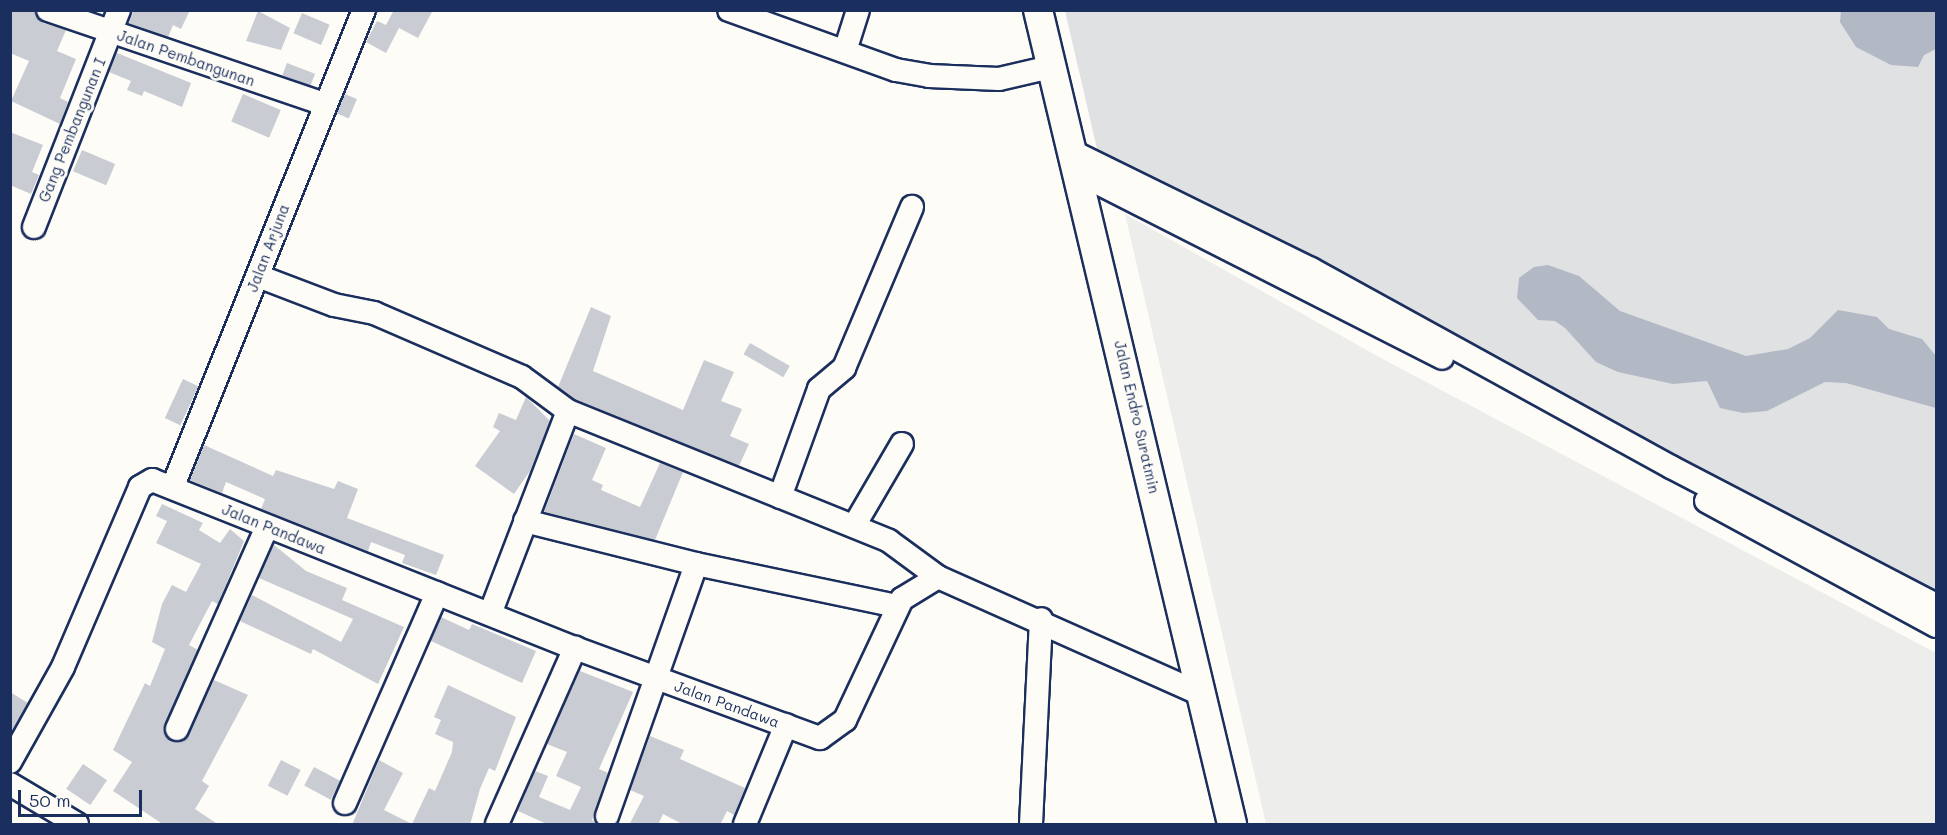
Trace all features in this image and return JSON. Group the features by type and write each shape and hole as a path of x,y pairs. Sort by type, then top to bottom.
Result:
{"main road":[{"name":"Jalan Endro Suratmin","path":"1038,10 1049,60 1078,164 1232,825"}],"street":[{"name":"Jalan Pembangunan","path":"48,10 324,104"},
{"name":"Gang Pembangunan I","path":"34,226 120,10"},
{"name":"Jalan Arjuna","path":"173,486 258,276 324,104 364,10"},
{"path":"729,10 769,17 844,51 896,70 972,77 1049,60"},
{"path":"844,51 858,10"},
{"path":"1078,164 1311,269 1661,461 1936,605"},
{"path":"1078,164 1460,367 1936,626"},
{"path":"780,497 819,389 844,368 912,207"},
{"path":"258,276 334,305 374,314 522,377 568,411 889,541 938,577 1041,619 1201,694"},
{"path":"490,614 568,411"},
{"path":"854,526 902,444"},
{"name":"Jalan Pandawa","path":"10,762 63,667 140,487 152,480 173,486 267,527 575,648 820,738 835,732 854,705 897,606 913,589 938,577"},
{"path":"525,520 696,564 897,606"},
{"path":"177,729 267,527"},
{"path":"607,816 658,679 696,564"},
{"path":"345,803 437,593"},
{"path":"1031,825 1041,619"},
{"path":"497,825 575,648"},
{"path":"745,825 786,725"},
{"path":"10,784 77,825"}],"shaded area":[{"path":"1065,11 1936,11 1936,616 1104,179"},
{"path":"1841,11 1936,11 1936,49 1924,55 1918,67 1891,65 1856,47 1840,22"},
{"path":"1125,214 1379,357 1936,653 1936,824 1266,824"},
{"path":"1548,265 1579,276 1620,311 1746,356 1788,349 1810,338 1838,310 1877,317 1889,329 1922,339 1936,356 1936,408 1846,383 1825,382 1767,411 1743,413 1720,408 1707,381 1673,384 1618,372 1596,362 1565,328 1555,321 1538,320 1517,298 1519,278 1534,267"}],"building":[{"path":"10,10 35,10 43,23 66,30 57,51 76,59 60,98 68,102 60,124 11,101 29,61 10,53"},
{"path":"134,10 190,10 181,29 173,25 168,37 129,23"},
{"path":"394,10 433,10 418,38 399,28 386,53 366,42 377,21 386,25"},
{"path":"258,11 290,28 281,50 246,41"},
{"path":"302,13 330,25 321,45 293,33"},
{"path":"117,53 191,83 182,107 144,91 142,96 127,90 131,81 109,72"},
{"path":"287,63 315,74 310,86 282,75"},
{"path":"243,94 281,110 269,138 231,122"},
{"path":"345,94 357,99 349,118 337,113"},
{"path":"10,132 43,145 32,172 39,175 31,194 10,185"},
{"path":"82,150 115,164 106,185 73,171"},
{"path":"591,307 611,316 593,371 683,410 704,360 734,372 721,401 742,409 730,436 749,444 739,466 575,399 558,387"},
{"path":"750,343 790,366 783,377 744,354"},
{"path":"183,379 198,386 180,425 165,418"},
{"path":"526,397 550,421 530,471 514,494 475,466 500,431 493,427 499,413 516,420"},
{"path":"574,434 606,448 592,480 603,485 601,490 640,507 660,463 683,472 655,540 544,512"},
{"path":"204,445 273,476 276,470 334,489 338,481 358,489 347,518 444,555 436,575 402,563 405,555 371,542 368,551 261,509 265,499 226,482 222,493 190,480"},
{"path":"162,504 203,523 199,530 220,543 230,529 244,541 218,604 212,601 189,645 198,650 164,730 171,741 185,740 214,680 248,695 202,781 209,786 195,809 219,825 164,825 113,791 132,762 113,750 145,683 150,686 165,649 152,642 162,604 172,585 186,592 201,564 156,543 167,521 156,516"},
{"path":"274,545 306,571 347,588 342,600 404,627 378,684 313,649 311,654 240,621 252,595 341,642 353,619 259,578"},
{"path":"441,617 469,630 472,624 536,651 522,683 431,641"},
{"path":"580,671 633,692 599,769 608,773 592,820 597,825 549,825 518,811 535,771 548,776 539,797 570,810 581,787 556,776 567,752 547,744"},
{"path":"448,685 516,717 495,771 489,768 480,789 470,825 352,825 379,760 403,773 384,810 412,824 429,788 435,791 452,752 453,742 435,734 441,720 434,717"},
{"path":"10,692 28,703 10,733"},
{"path":"650,736 684,750 680,759 745,788 734,815 727,811 720,825 684,825 663,814 658,825 629,825 644,796 630,790"},
{"path":"281,760 301,770 287,796 268,786"},
{"path":"83,764 107,780 90,805 66,789"},
{"path":"314,767 340,781 331,800 304,786"}]}
